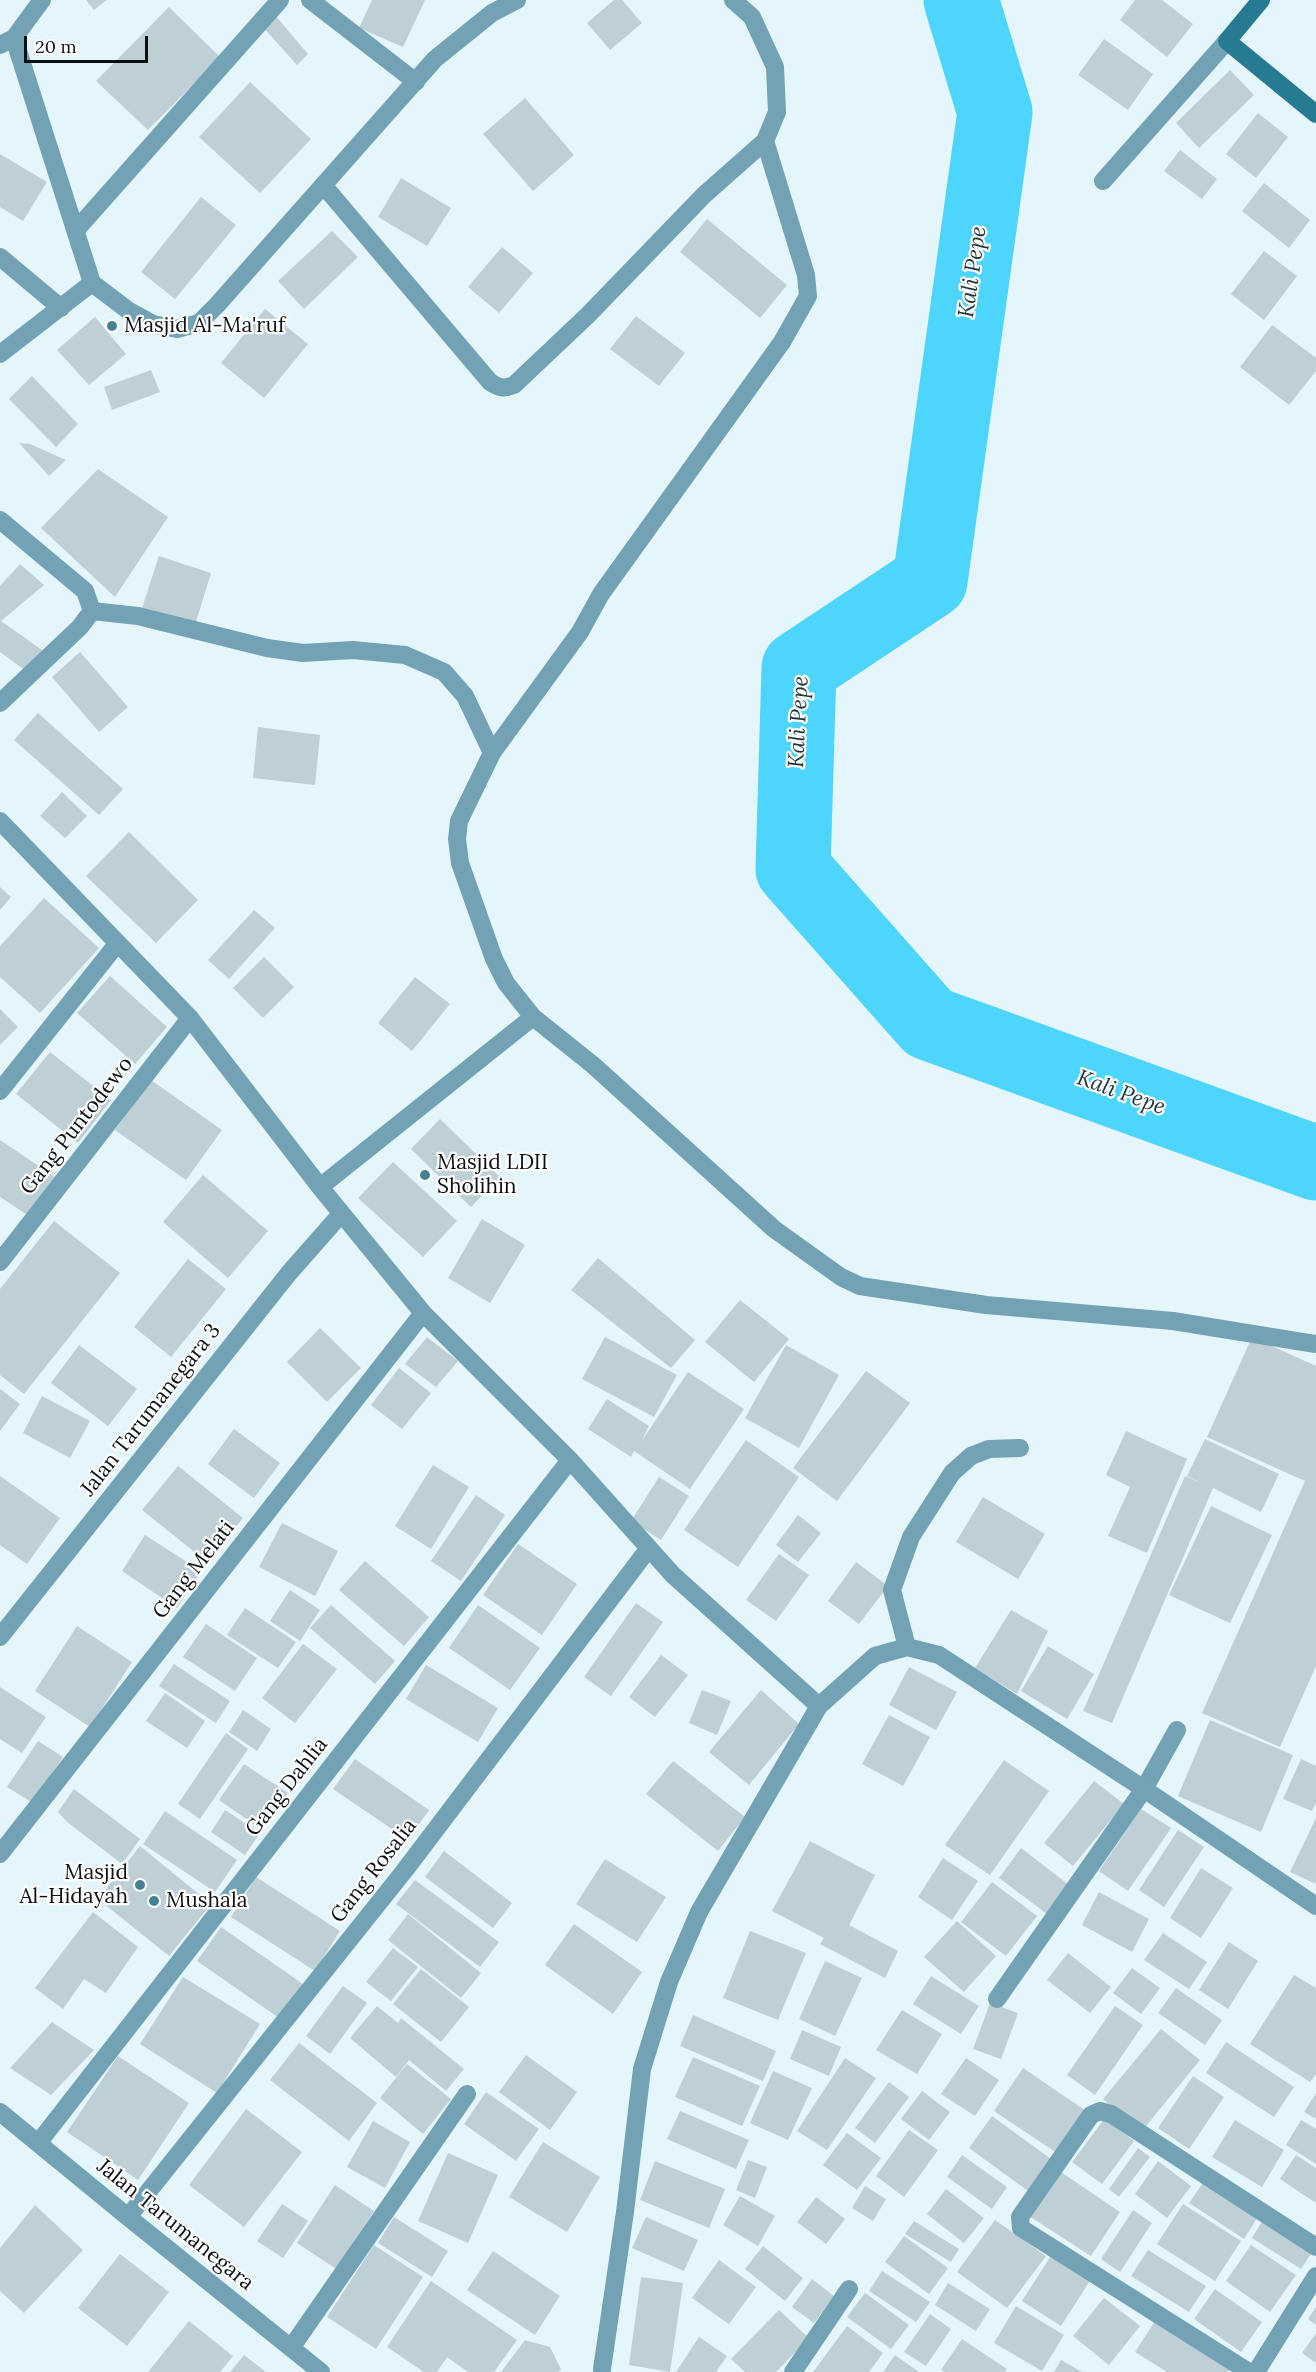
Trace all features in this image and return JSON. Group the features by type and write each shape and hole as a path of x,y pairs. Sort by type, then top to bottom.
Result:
{"street":[{"path":"42,0 7,42 76,230 92,283 129,311 153,324 177,329 199,323 324,186 435,59 492,13 517,0"},
{"path":"76,230 280,0"},
{"path":"310,0 416,82"},
{"path":"324,186 490,382 499,387 507,388 514,385 580,323 704,195 765,141 777,112 775,67 752,17 733,0"},
{"path":"1103,181 1261,0"},
{"path":"1227,41 1316,114"},
{"path":"765,141 806,275 808,296 782,342 601,594 580,632 492,753 459,821 457,838 460,863 494,959 506,983 533,1017 593,1065 774,1229 841,1277 860,1286 986,1305 1173,1321 1316,1344"},
{"path":"0,256 61,308"},
{"path":"0,354 92,283"},
{"path":"0,520 85,591 92,611"},
{"path":"92,611 138,616 267,648 303,653 353,650 405,656 444,672 465,696 492,753"},
{"path":"0,703 80,627 92,611"},
{"path":"0,821 189,1018 341,1214 423,1314 570,1460 674,1575 819,1706"},
{"path":"0,1091 117,944"},
{"path":"320,1187 533,1017"},
{"name":"Gang Puntodewo","path":"0,1262 189,1018"},
{"name":"Jalan Tarumanegara 3","path":"0,1637 281,1282 341,1214"},
{"name":"Gang Melati","path":"0,1854 423,1314"},
{"path":"907,1647 892,1590 911,1537 952,1473 971,1456 989,1449 1020,1448"},
{"name":"Gang Dahlia","path":"39,2142 570,1460"},
{"name":"Gang Rosalia","path":"128,2217 405,1870 649,1548"},
{"path":"602,2371 625,2212 642,2069 669,1982 699,1912 819,1706 874,1656 907,1647 939,1655 1144,1789 1316,1906"},
{"path":"997,1999 1144,1789 1177,1730"},
{"path":"291,2348 467,2094"},
{"path":"1249,2372 1021,2228 1020,2217 1091,2115 1101,2111 1111,2114 1316,2247"},
{"name":"Jalan Tarumanegara","path":"0,2112 321,2372"},
{"path":"1256,2372 1316,2276"},
{"path":"793,2372 849,2289"}],"building":[{"path":"86,0 107,0 94,10"},
{"path":"372,0 425,0 403,47 359,28"},
{"path":"614,0 622,0 642,23 610,50 587,23"},
{"path":"1135,0 1162,0 1193,24 1167,57 1120,20"},
{"path":"169,7 220,57 148,130 96,81"},
{"path":"274,14 308,54 297,65 261,25"},
{"path":"1104,39 1153,74 1128,110 1078,75"},
{"path":"1230,70 1254,95 1199,148 1176,123"},
{"path":"250,82 311,139 260,193 199,137"},
{"path":"525,98 574,155 533,191 483,134"},
{"path":"1258,113 1288,137 1256,178 1226,154"},
{"path":"1180,150 1217,179 1202,199 1164,171"},
{"path":"0,154 47,182 23,221 0,207"},
{"path":"401,178 451,208 427,246 378,217"},
{"path":"1264,183 1310,220 1289,248 1242,211"},
{"path":"201,197 236,225 175,299 141,272"},
{"path":"707,219 787,285 760,318 680,252"},
{"path":"332,231 358,257 304,309 278,281"},
{"path":"502,247 533,273 499,313 468,287"},
{"path":"1264,251 1297,276 1264,320 1231,294"},
{"path":"265,309 308,344 264,398 221,363"},
{"path":"636,316 685,353 659,386 610,349"},
{"path":"95,317 126,354 89,385 57,350"},
{"path":"1272,325 1316,358 1316,371 1289,405 1240,367"},
{"path":"151,370 160,392 112,410 104,387"},
{"path":"32,376 78,424 56,447 9,399"},
{"path":"19,443 30,444 66,460 49,476"},
{"path":"98,469 168,517 115,597 41,528"},
{"path":"159,556 211,573 195,625 142,608"},
{"path":"20,564 44,585 1,621 45,652 26,671 0,652 0,586"},
{"path":"80,652 128,707 99,732 52,677"},
{"path":"38,713 123,789 99,815 14,740"},
{"path":"258,727 320,735 315,785 253,778"},
{"path":"62,792 87,816 65,838 40,816"},
{"path":"129,832 198,900 156,943 86,876"},
{"path":"0,887 11,897 0,910"},
{"path":"44,898 99,948 40,1013 0,977 0,946"},
{"path":"254,910 275,928 229,979 208,960"},
{"path":"264,957 294,987 263,1018 233,988"},
{"path":"110,976 167,1027 135,1064 77,1013"},
{"path":"415,977 450,1004 412,1051 378,1023"},
{"path":"0,1009 18,1027 0,1045"},
{"path":"50,1052 111,1100 78,1143 16,1094"},
{"path":"151,1080 222,1130 186,1180 115,1130"},
{"path":"440,1119 500,1177 471,1207 411,1149"},
{"path":"0,1140 55,1177 29,1216 0,1197"},
{"path":"393,1162 457,1221 423,1257 358,1198"},
{"path":"203,1175 268,1231 228,1278 163,1222"},
{"path":"482,1219 525,1245 490,1303 448,1278"},
{"path":"54,1221 120,1273 24,1394 0,1375 0,1289"},
{"path":"598,1258 695,1340 671,1368 571,1290"},
{"path":"188,1259 226,1289 171,1357 134,1327"},
{"path":"740,1300 789,1339 754,1382 705,1342"},
{"path":"320,1328 361,1368 327,1402 287,1362"},
{"path":"427,1337 458,1361 436,1387 405,1364"},
{"path":"605,1337 677,1375 654,1417 582,1379"},
{"path":"1252,1337 1316,1366 1316,1666 1280,1747 1202,1713 1305,1481 1207,1437"},
{"path":"79,1345 137,1389 108,1426 51,1383"},
{"path":"786,1345 839,1375 799,1448 745,1418"},
{"path":"399,1368 431,1393 402,1429 371,1405"},
{"path":"866,1371 910,1403 837,1501 793,1468"},
{"path":"688,1372 744,1409 690,1489 634,1451 631,1457 588,1429 607,1399 649,1426 641,1442"},
{"path":"0,1389 20,1404 0,1431"},
{"path":"42,1396 90,1421 70,1458 23,1433"},
{"path":"234,1429 280,1463 254,1498 208,1464"},
{"path":"1126,1431 1187,1459 1147,1553 1108,1536 1130,1487 1106,1475"},
{"path":"1205,1439 1279,1474 1261,1512 1213,1488 1112,1723 1083,1711 1185,1476 1203,1484 1187,1476"},
{"path":"746,1440 799,1477 738,1567 684,1530"},
{"path":"433,1465 469,1487 431,1549 395,1526"},
{"path":"178,1466 243,1518 207,1562 142,1510"},
{"path":"0,1476 60,1518 27,1564 0,1545"},
{"path":"659,1477 689,1496 661,1540 631,1521"},
{"path":"476,1495 505,1515 461,1581 431,1561"},
{"path":"983,1497 1045,1534 1018,1579 956,1542"},
{"path":"1211,1506 1272,1535 1230,1623 1169,1595"},
{"path":"798,1515 821,1533 798,1562 776,1545"},
{"path":"282,1523 338,1551 315,1596 259,1567"},
{"path":"145,1535 201,1571 177,1608 122,1571"},
{"path":"518,1544 577,1584 542,1635 483,1595"},
{"path":"779,1554 809,1575 776,1621 746,1600"},
{"path":"365,1561 429,1617 404,1646 339,1590"},
{"path":"856,1562 888,1586 859,1624 828,1601"},
{"path":"290,1590 320,1610 300,1641 270,1621"},
{"path":"636,1603 663,1622 611,1696 584,1677"},
{"path":"331,1605 395,1661 375,1684 310,1628"},
{"path":"478,1605 540,1648 510,1690 449,1648"},
{"path":"245,1608 296,1642 278,1668 227,1635"},
{"path":"1011,1610 1048,1631 1017,1694 975,1668"},
{"path":"206,1624 257,1658 235,1691 183,1657"},
{"path":"77,1626 132,1662 90,1727 35,1691"},
{"path":"303,1644 337,1669 295,1723 262,1698"},
{"path":"1048,1646 1094,1674 1067,1719 1021,1691"},
{"path":"661,1655 688,1675 655,1717 629,1697"},
{"path":"174,1664 230,1701 216,1723 159,1686"},
{"path":"426,1665 498,1708 478,1742 406,1699"},
{"path":"909,1667 957,1692 936,1730 889,1705"},
{"path":"0,1687 46,1717 22,1753 0,1739"},
{"path":"702,1690 731,1701 717,1735 689,1723"},
{"path":"761,1690 799,1724 749,1785 709,1752"},
{"path":"165,1693 205,1721 187,1748 146,1721"},
{"path":"243,1710 271,1729 257,1751 229,1732"},
{"path":"889,1715 930,1737 903,1786 862,1764"},
{"path":"1210,1720 1293,1755 1261,1832 1178,1796"},
{"path":"226,1733 248,1749 200,1819 178,1804"},
{"path":"38,1741 63,1757 33,1803 7,1787"},
{"path":"355,1759 429,1810 408,1840 333,1789"},
{"path":"1301,1759 1316,1766 1316,1803 1312,1811 1283,1799"},
{"path":"1004,1760 1049,1791 990,1875 945,1845"},
{"path":"673,1761 745,1817 718,1851 646,1794"},
{"path":"244,1764 288,1793 262,1830 219,1800"},
{"path":"1094,1781 1124,1804 1073,1866 1044,1843"},
{"path":"74,1789 140,1839 122,1864 67,1822 58,1812"},
{"path":"1141,1809 1171,1828 1128,1891 1099,1871"},
{"path":"225,1810 260,1833 245,1855 211,1832"},
{"path":"165,1811 237,1860 215,1892 143,1844"},
{"path":"1316,1818 1316,1884 1290,1872"},
{"path":"1178,1830 1204,1847 1164,1907 1139,1890"},
{"path":"810,1841 875,1875 849,1925 898,1951 885,1978 820,1944 824,1938 772,1911"},
{"name":"Mushala","path":"140,1846 211,1904 169,1956 98,1899"},
{"path":"1021,1848 1069,1885 1047,1914 999,1878"},
{"path":"444,1851 512,1903 493,1928 425,1877"},
{"path":"943,1858 978,1881 952,1920 918,1897"},
{"path":"605,1859 666,1897 637,1942 576,1904"},
{"path":"1201,1868 1233,1888 1201,1938 1170,1918"},
{"path":"256,1877 340,1931 315,1971 231,1917"},
{"path":"415,1880 499,1942 480,1967 396,1904"},
{"path":"992,1882 1037,1916 1006,1956 961,1922"},
{"path":"1099,1892 1149,1919 1132,1952 1082,1925"},
{"path":"93,1912 138,1947 106,1993 84,1979 63,2009 35,1988"},
{"path":"408,1914 481,1973 461,1998 388,1940"},
{"path":"957,1921 996,1956 964,1992 924,1957"},
{"path":"574,1924 642,1972 613,2014 545,1965"},
{"path":"221,1927 303,1984 279,2018 197,1961"},
{"path":"750,1931 806,1953 778,2020 723,1998"},
{"path":"1163,1933 1207,1962 1189,1989 1144,1960"},
{"path":"1229,1942 1258,1961 1228,2009 1199,1990"},
{"path":"393,1948 418,1967 391,2001 366,1982"},
{"path":"1068,1953 1111,1987 1090,2013 1047,1980"},
{"path":"825,1961 862,1978 835,2036 799,2019"},
{"path":"1132,1968 1160,1988 1141,2014 1113,1993"},
{"path":"421,1969 469,2007 441,2042 393,2004"},
{"path":"1294,1975 1316,1988 1316,2074 1310,2082 1250,2044"},
{"path":"931,1976 979,2006 961,2034 913,2004"},
{"path":"183,1977 260,2024 217,2093 140,2044"},
{"path":"343,1986 367,2003 330,2054 306,2036"},
{"path":"1176,1988 1222,2020 1205,2045 1158,2013"},
{"path":"990,2003 1018,2013 1001,2059 973,2049"},
{"path":"377,2006 398,2023 401,2018 464,2069 446,2091 409,2060 396,2077 350,2038"},
{"path":"1115,2006 1143,2025 1095,2095 1067,2075"},
{"path":"902,2010 942,2034 917,2074 876,2050"},
{"path":"693,2015 776,2051 763,2081 680,2046"},
{"path":"52,2022 94,2050 51,2095 10,2068"},
{"path":"1161,2029 1200,2060 1142,2131 1103,2099"},
{"path":"802,2030 841,2047 829,2076 790,2059"},
{"path":"1226,2042 1294,2087 1274,2117 1206,2073"},
{"path":"299,2043 377,2103 349,2141 270,2080"},
{"path":"526,2055 577,2092 550,2130 499,2092"},
{"path":"118,2056 189,2103 138,2180 67,2132"},
{"path":"693,2057 760,2086 742,2126 675,2097"},
{"path":"845,2058 876,2078 827,2150 797,2131"},
{"path":"966,2058 999,2080 975,2116 941,2094"},
{"path":"407,2064 451,2099 423,2134 380,2098"},
{"path":"1023,2068 1089,2113 1060,2155 994,2111"},
{"path":"773,2071 812,2088 788,2140 750,2123"},
{"path":"1193,2076 1224,2097 1189,2149 1158,2128"},
{"path":"889,2082 909,2097 875,2143 855,2128"},
{"path":"922,2091 950,2112 929,2140 901,2119"},
{"path":"486,2092 539,2129 516,2161 464,2124"},
{"path":"1316,2093 1316,2119 1304,2112"},
{"path":"246,2109 302,2152 244,2227 189,2185"},
{"path":"680,2111 749,2140 736,2169 667,2139"},
{"path":"992,2116 1051,2159 1028,2191 969,2148"},
{"path":"1105,2118 1134,2141 1102,2184 1072,2162"},
{"path":"1235,2120 1284,2150 1262,2187 1212,2157"},
{"path":"1301,2120 1316,2129 1316,2164 1286,2145"},
{"path":"373,2121 410,2142 385,2188 347,2167"},
{"path":"909,2130 938,2150 904,2197 876,2176"},
{"path":"847,2133 881,2158 857,2190 823,2165"},
{"path":"543,2142 600,2177 567,2232 509,2197"},
{"path":"1138,2148 1150,2157 1119,2197 1109,2189"},
{"path":"448,2153 498,2175 468,2243 418,2221"},
{"path":"962,2155 1007,2187 992,2209 947,2177"},
{"path":"1296,2155 1316,2168 1316,2203 1280,2179"},
{"path":"748,2160 767,2167 755,2198 736,2190"},
{"path":"655,2161 725,2189 709,2228 640,2200"},
{"path":"1158,2161 1191,2186 1167,2218 1135,2194"},
{"path":"1058,2170 1120,2212 1091,2256 1029,2216"},
{"path":"1205,2180 1259,2215 1244,2239 1189,2203"},
{"path":"335,2185 374,2211 336,2269 297,2243"},
{"path":"865,2186 886,2199 873,2221 852,2208"},
{"path":"946,2189 984,2218 964,2243 927,2214"},
{"path":"740,2196 775,2216 758,2246 723,2225"},
{"path":"816,2197 845,2219 826,2244 797,2222"},
{"path":"282,2204 308,2221 283,2258 257,2241"},
{"path":"1183,2204 1241,2241 1215,2281 1157,2244"},
{"path":"35,2205 83,2250 24,2313 0,2291 0,2248"},
{"path":"1133,2210 1152,2223 1120,2272 1101,2259"},
{"path":"394,2217 448,2251 432,2277 378,2243"},
{"path":"646,2217 698,2240 684,2271 632,2248"},
{"path":"1264,2218 1314,2249 1301,2269 1252,2238"},
{"path":"995,2220 1046,2256 1007,2308 957,2272"},
{"path":"914,2221 959,2249 951,2262 905,2234"},
{"path":"904,2236 948,2268 929,2294 885,2262"},
{"path":"374,2245 423,2277 376,2349 327,2317"},
{"path":"1251,2245 1296,2275 1270,2312 1226,2281"},
{"path":"763,2246 803,2278 785,2301 745,2269"},
{"path":"1148,2250 1206,2286 1189,2312 1131,2276"},
{"path":"493,2251 560,2296 535,2335 467,2290"},
{"path":"1054,2251 1093,2276 1061,2326 1022,2301"},
{"path":"120,2254 169,2292 127,2346 78,2308"},
{"path":"719,2260 756,2287 729,2324 692,2298"},
{"path":"882,2271 930,2302 916,2322 869,2291"},
{"path":"641,2277 683,2283 670,2372 629,2365"},
{"path":"812,2279 834,2296 814,2323 792,2307"},
{"path":"431,2281 517,2340 494,2372 468,2372 447,2357 437,2372 424,2372 387,2347"},
{"path":"948,2283 990,2309 976,2331 935,2305"},
{"path":"1215,2289 1262,2322 1241,2352 1194,2319"},
{"path":"865,2293 909,2325 891,2349 847,2317"},
{"path":"1104,2298 1140,2326 1109,2365 1073,2336"},
{"path":"1016,2306 1064,2335 1042,2371 994,2343"},
{"path":"1316,2307 1316,2325 1308,2319"},
{"path":"779,2310 809,2338 776,2372 745,2372 731,2359"},
{"path":"930,2314 951,2329 926,2366 904,2352"},
{"path":"189,2321 233,2356 220,2372 148,2372"},
{"path":"1155,2321 1230,2369 1228,2372 1167,2372 1135,2352"},
{"path":"847,2326 883,2353 869,2372 813,2372"},
{"path":"1316,2333 1316,2363 1302,2353"},
{"path":"699,2337 727,2356 716,2372 676,2372"},
{"path":"962,2339 1007,2369 1004,2372 945,2372 941,2370"},
{"path":"525,2340 550,2347 561,2369 558,2372 501,2372"},
{"path":"244,2355 266,2372 230,2372"},
{"path":"895,2355 919,2372 883,2372"},
{"path":"1061,2360 1082,2372 1054,2372"}],"waterway":[{"name":"Kali Pepe","path":"961,0 995,112 930,581 799,668 793,869 929,1023 1316,1163"}],"place":[{"name":"Masjid Al-Ma'ruf","path":"112,326"},
{"name":"Masjid LDII Sholihin","path":"425,1175"},
{"name":"Masjid Al-Hidayah","path":"140,1885"},
{"name":"Mushala","path":"154,1901"}]}
